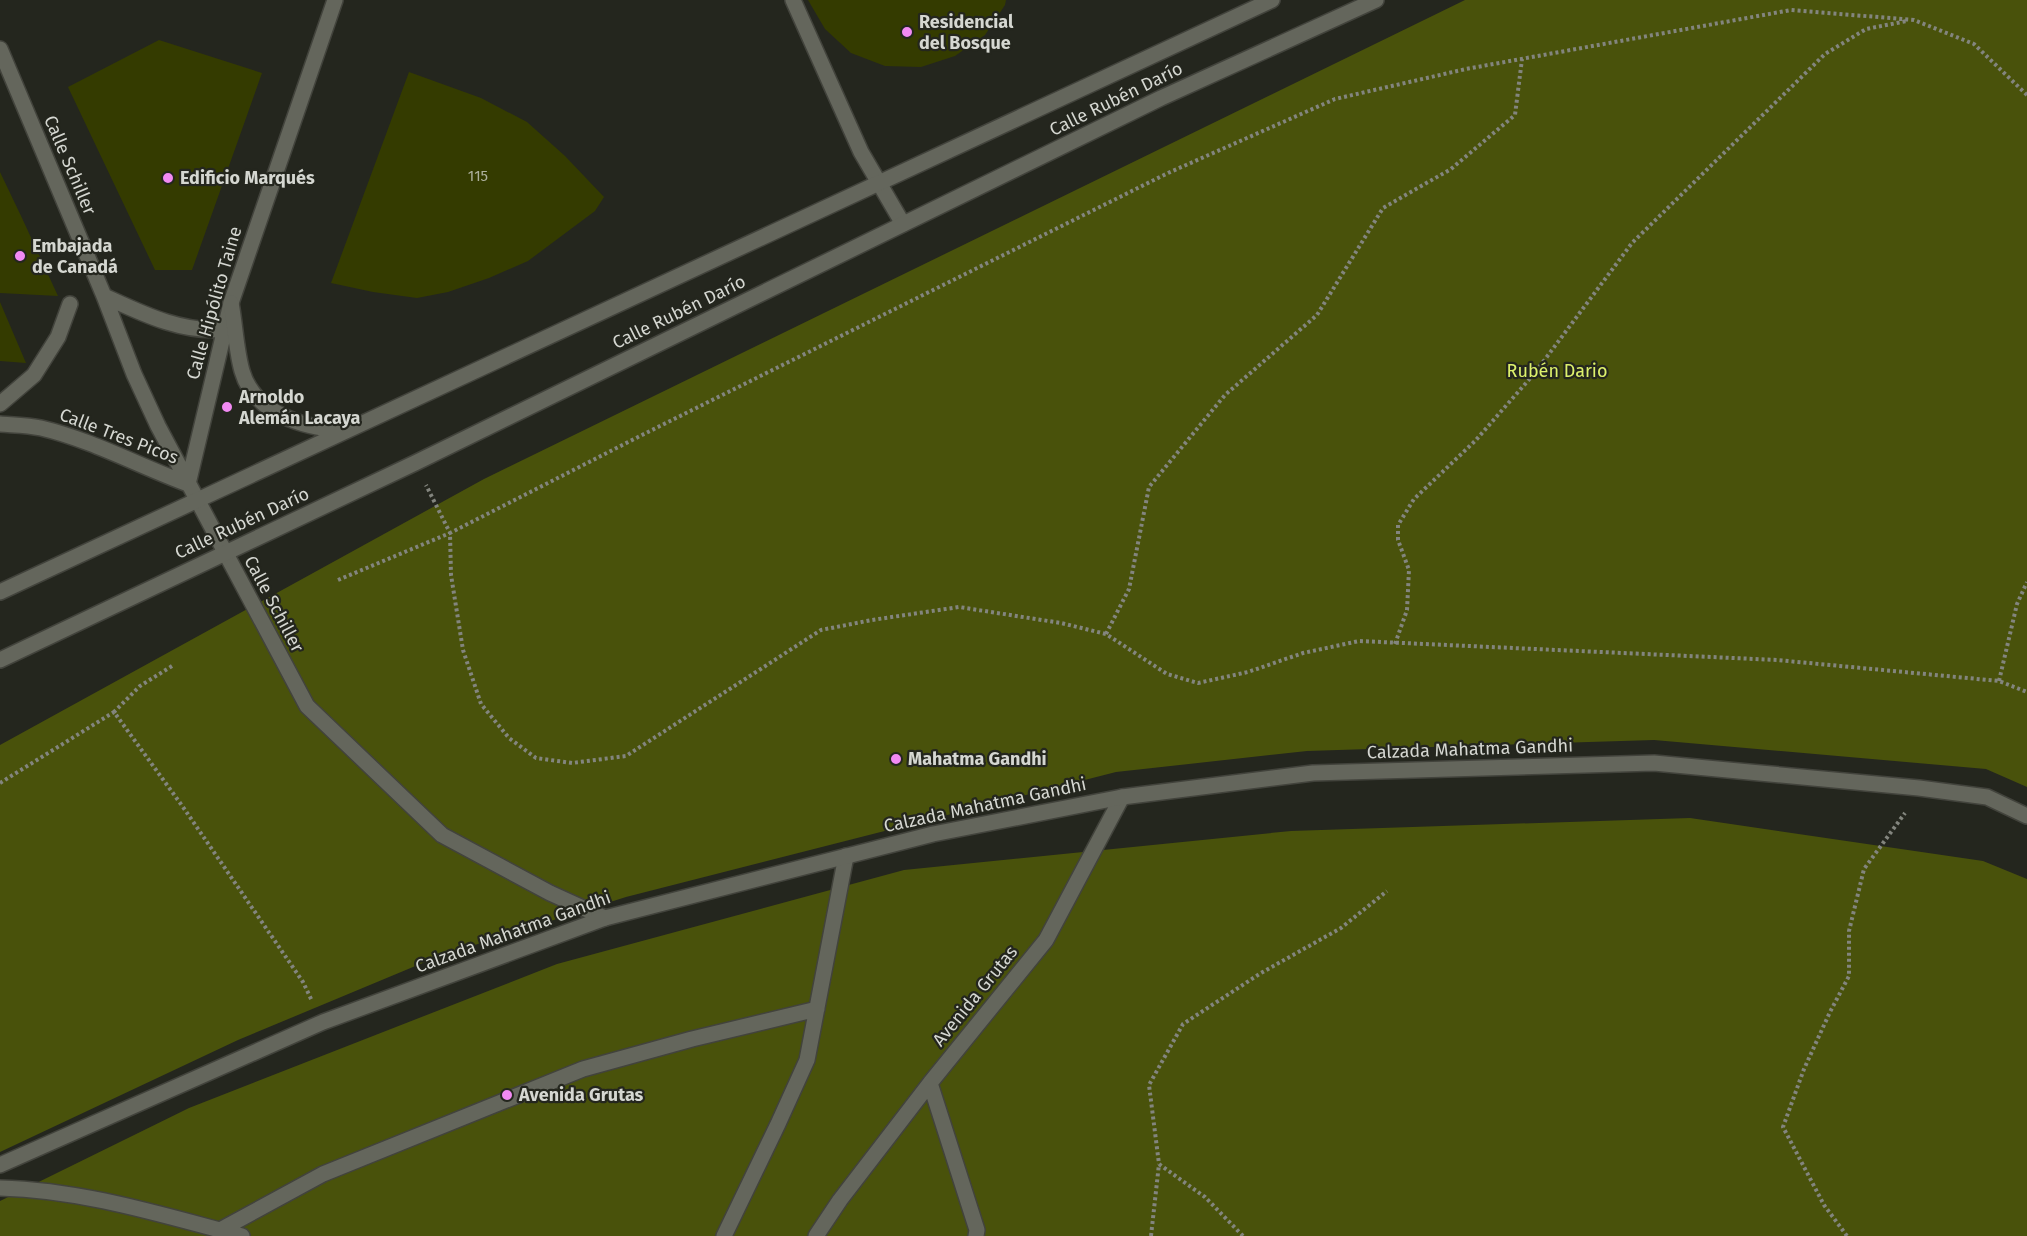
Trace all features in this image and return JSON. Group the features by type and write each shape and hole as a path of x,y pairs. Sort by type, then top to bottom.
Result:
{"street":[{"name":"Calle Hipólito Taine","path":"188,483 231,303 335,0"},
{"path":"793,0 861,152 903,224"},
{"name":"Calle Rubén Darío","path":"0,592 1272,0"},
{"name":"Calle Rubén Darío","path":"0,660 415,463 1161,98 1376,0"},
{"name":"Calle Schiller","path":"0,49 104,296 134,374 158,426 307,706 442,835 550,893 605,918"},
{"path":"104,296 146,315 174,324 211,330 225,328"},
{"path":"231,303 242,373 255,395 288,419 316,427 345,430"},
{"path":"0,404 34,375 58,337 70,304"},
{"name":"Calle Tres Picos","path":"0,424 39,427 60,433 188,483"},
{"name":"Calzada Mahatma Gandhi","path":"0,1165 322,1022 605,918 933,834 1122,797 1313,773 1654,764 1919,788 1987,797 2027,816"},
{"name":"Avenida Grutas","path":"816,1236 840,1200 930,1083 1046,940 1122,797"},
{"path":"724,1236 807,1060 846,856"},
{"path":"220,1230 322,1174 583,1069 692,1039 817,1009"},
{"path":"930,1083 977,1230 975,1236"},
{"path":"0,1188 32,1189 102,1199 242,1236"}],"path":[{"path":"338,580 450,533 1179,168 1335,99 1466,69 1791,10 1914,20 1974,45 2027,95"},
{"path":"1395,644 1407,610 1409,570 1398,540 1398,525 1414,499 1475,441 1534,375 1632,243 1825,54 1866,28 1914,20"},
{"path":"1106,634 1129,589 1149,487 1226,395 1317,315 1383,208 1451,169 1515,115 1522,59"},
{"path":"415,463 450,533 451,575 463,650 481,704 509,738 536,758 572,764 626,756 821,630 959,607 1060,623 1106,634 1167,674 1198,683 1248,672 1303,653 1359,641 1777,660 1999,681 2027,692"},
{"path":"1999,681 2017,604 2027,582"},
{"path":"0,783 114,712 140,686 172,666"},
{"path":"114,712 183,807 303,982 322,1022"},
{"path":"1847,1236 1824,1205 1783,1127 1808,1060 1850,976 1849,931 1864,869 1903,816 1919,788"},
{"path":"1151,1236 1159,1164 1149,1085 1183,1024 1261,973 1341,928 1387,891"},
{"path":"1159,1164 1205,1197 1243,1236"}],"green space":[{"name":"Rubén Dario","path":"1465,0 2027,0 2027,787 1986,769 1654,740 1307,751 1116,772 626,897 437,957 238,1040 0,1152 0,745 484,479"},
{"path":"1690,818 1983,861 2027,879 2027,1236 0,1236 0,1201 189,1108 557,964 904,870 1291,831"}],"building":[{"name":"Residencial del Bosque","path":"808,0 1006,0 985,35 955,56 921,67 885,66 851,53 825,29"},
{"name":"Edificio Marqués","path":"159,40 262,73 192,270 155,270 68,87"},
{"path":"409,72 481,98 527,122 565,156 604,197 595,211 528,261 448,292 417,298 331,283"},
{"name":"Embajada de Canadá","path":"0,172 22,218 58,296 0,293"},
{"name":"Embajada de Canadá","path":"0,302 26,363 0,361"}],"place":[{"name":"Residencial del Bosque","path":"907,32"},
{"name":"Edificio Marqués","path":"168,178"},
{"name":"Embajada de Canadá","path":"20,256"},
{"name":"Arnoldo Alemán Lacaya","path":"227,407"},
{"name":"Mahatma Gandhi","path":"896,759"},
{"name":"Avenida Grutas","path":"507,1095"}]}
